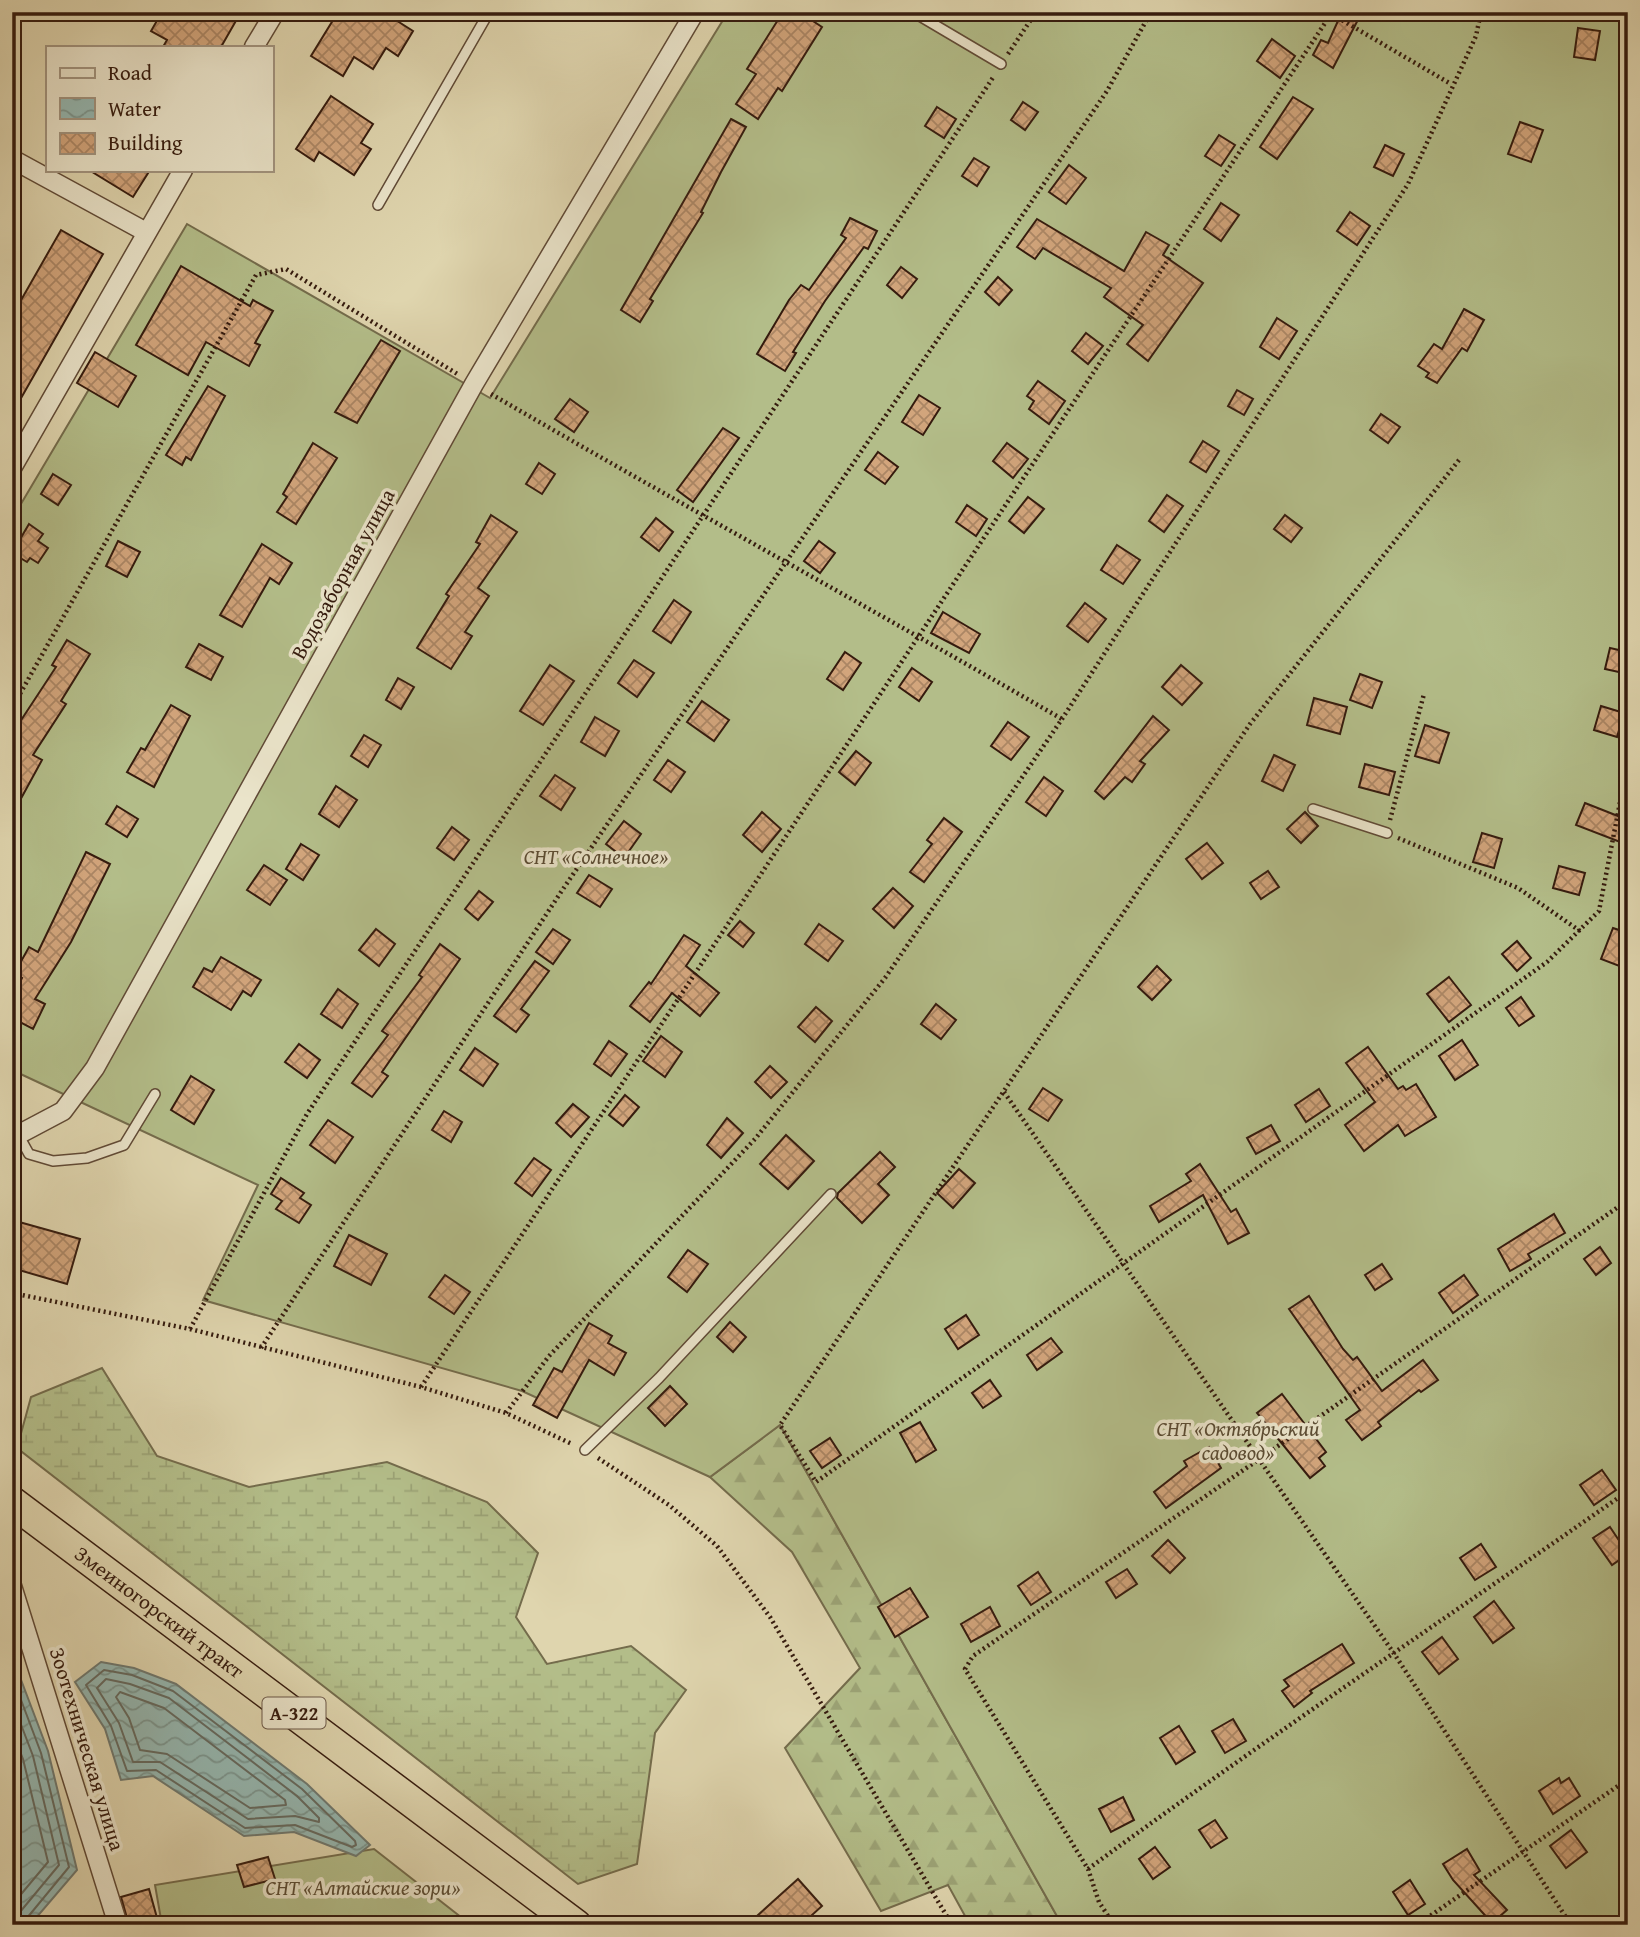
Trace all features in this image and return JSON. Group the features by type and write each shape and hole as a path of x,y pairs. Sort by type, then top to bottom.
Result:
{"highway":[{"name":"Змеиногорский тракт","path":"13,1502 576,1925"}],"street":[{"path":"255,46 275,12"},
{"name":"Водозаборная улица","path":"15,1137 63,1111 95,1068 474,384 695,12"},
{"path":"12,159 146,232"},
{"path":"12,468 182,172"},
{"path":"12,1507 13,1502"},
{"name":"Зоотехническая улица","path":"12,1586 118,1925"}],"lane":[{"path":"378,205 489,12"},
{"path":"914,12 1001,64"},
{"path":"1313,809 1387,833"},
{"path":"15,1137 29,1154 53,1161 87,1158 124,1145 155,1094"},
{"path":"585,1450 659,1378 831,1194"}],"path":[{"path":"190,1329 307,1114 1036,12"},
{"path":"261,1348 561,891 1107,91 1152,12"},
{"path":"506,1413 550,1356 755,1139 885,978 1062,719 1408,184 1451,85 1476,36 1481,12"},
{"path":"421,1387 1329,13 1451,85"},
{"path":"12,708 256,275 286,269 474,384 701,517 917,635 1062,719"},
{"path":"1459,460 1250,724 780,1424 816,1482 1547,962 1600,911 1628,761"},
{"path":"1424,694 1387,833 1518,888 1580,931"},
{"path":"1004,1092 1395,1654 1571,1925"},
{"path":"1114,1925 1099,1902 1088,1869 965,1669 973,1656 1628,1200"},
{"path":"12,1293 190,1329 421,1387 506,1413 585,1450 669,1505 717,1546 770,1617 952,1925"},
{"path":"1088,1869 1242,1755 1395,1654 1628,1491"},
{"path":"1417,1925 1628,1779"}],"green space":[{"name":"СНТ «Солнечное»","path":"728,12 1628,12 1628,1925 1062,1925 780,1425 710,1477 522,1391 203,1300 258,1185 12,1070 12,519 187,224 490,398"},
{"path":"102,1368 157,1456 249,1487 387,1462 487,1502 538,1553 516,1617 547,1664 631,1646 686,1690 655,1733 637,1864 578,1884 17,1448 31,1397"},
{"path":"780,1425 1062,1925 970,1925 948,1885 881,1911 785,1748 860,1668 792,1552 710,1477"},
{"name":"СНТ «Алтайские зори»","path":"374,1849 471,1925 162,1925 155,1885"}],"water":[{"path":"12,1656 48,1751 77,1870 30,1925 12,1925"},
{"path":"101,1662 134,1668 176,1684 307,1784 370,1845 356,1856 294,1832 244,1836 153,1776 121,1780 105,1729 75,1682"}],"building":[{"path":"162,12 241,12 222,46 164,46 167,40 151,31"},
{"path":"338,12 383,12 413,31 398,56 386,48 373,69 354,57 343,76 311,56"},
{"path":"783,12 799,12 822,27 782,91 778,88 758,119 736,104 756,74 747,69"},
{"path":"1342,12 1362,12 1333,68 1313,55 1321,40 1328,43"},
{"path":"1578,28 1600,31 1595,60 1574,57"},
{"path":"1272,39 1295,56 1280,78 1257,61"},
{"path":"331,96 373,124 361,143 371,149 354,175 319,152 314,161 296,149"},
{"path":"1293,97 1313,109 1277,159 1260,147"},
{"path":"1023,102 1038,112 1025,130 1011,120"},
{"path":"937,107 956,119 944,138 925,126"},
{"path":"731,119 746,127 701,212 703,213 650,299 653,301 640,322 621,310"},
{"path":"1520,122 1543,130 1531,162 1508,154"},
{"path":"1219,135 1235,145 1221,166 1205,156"},
{"path":"1385,145 1404,154 1393,176 1374,167"},
{"path":"974,158 989,167 977,186 962,176"},
{"path":"1069,165 1086,178 1066,204 1049,192"},
{"path":"92,172 149,172 133,197"},
{"path":"1221,203 1239,215 1221,241 1204,229"},
{"path":"1350,212 1370,226 1357,245 1337,231"},
{"path":"850,218 877,231 868,249 864,247 825,301 793,352 796,353 785,371 757,354 789,300 801,285 809,290 846,238 841,235"},
{"path":"1037,219 1124,271 1146,232 1169,245 1163,255 1203,283 1148,361 1127,344 1143,325 1104,297 1111,288 1043,248 1035,259 1017,247"},
{"path":"61,230 103,254 12,414 12,316"},
{"path":"181,266 250,306 253,300 273,311 255,343 260,345 249,366 206,342 188,375 136,345"},
{"path":"901,267 917,279 902,298 887,285"},
{"path":"998,277 1012,290 999,305 985,292"},
{"path":"1464,309 1484,320 1467,351 1462,348 1437,383 1426,377 1429,373 1418,366 1434,344 1442,349"},
{"path":"1277,318 1297,331 1279,359 1260,347"},
{"path":"1086,333 1103,346 1088,364 1072,351"},
{"path":"381,340 400,351 357,423 335,412"},
{"path":"95,352 136,376 118,407 77,383"},
{"path":"1038,381 1065,401 1049,424 1029,409 1034,401 1027,396"},
{"path":"208,386 225,396 191,460 186,457 182,465 166,455"},
{"path":"1237,390 1253,399 1244,415 1228,406"},
{"path":"919,395 940,408 923,435 902,422"},
{"path":"570,399 588,412 574,432 555,419"},
{"path":"1381,414 1400,427 1388,443 1370,430"},
{"path":"723,428 739,438 693,502 677,490"},
{"path":"1203,441 1219,451 1206,472 1190,462"},
{"path":"313,443 337,458 296,524 277,512 287,497 283,494"},
{"path":"1007,443 1028,459 1013,478 993,461"},
{"path":"878,452 898,467 885,484 865,470"},
{"path":"539,463 555,474 542,494 526,484"},
{"path":"53,474 71,485 58,505 41,494"},
{"path":"1167,495 1183,506 1164,532 1149,521"},
{"path":"1028,497 1044,509 1024,533 1009,521"},
{"path":"967,505 987,519 976,536 956,522"},
{"path":"491,515 517,532 478,588 489,596 465,632 472,636 451,669 417,648 449,596 446,594 480,544 476,542"},
{"path":"1285,515 1302,528 1291,542 1274,529"},
{"path":"656,518 673,532 659,551 641,537"},
{"path":"29,524 43,534 38,541 48,548 38,563 30,558 27,562 12,553"},
{"path":"118,541 140,552 127,577 106,566"},
{"path":"819,541 835,553 820,573 804,561"},
{"path":"262,544 292,563 279,584 270,578 242,627 220,615"},
{"path":"1117,545 1140,560 1123,584 1101,570"},
{"path":"674,600 691,612 671,643 653,631"},
{"path":"1085,603 1106,619 1088,642 1067,626"},
{"path":"943,612 980,634 969,653 931,633"},
{"path":"67,640 90,654 61,701 66,704 33,755 42,760 12,815 12,734 56,667 52,665"},
{"path":"199,644 223,657 211,680 186,667"},
{"path":"1610,648 1628,652 1628,674 1605,669"},
{"path":"845,652 861,663 843,690 827,679"},
{"path":"634,660 654,673 637,697 618,683"},
{"path":"550,665 574,681 543,725 520,711"},
{"path":"1181,665 1202,683 1182,705 1162,687"},
{"path":"912,668 932,682 919,701 899,687"},
{"path":"1360,674 1382,682 1372,708 1350,700"},
{"path":"398,678 414,687 401,709 386,700"},
{"path":"1314,698 1347,707 1340,734 1307,725"},
{"path":"702,701 729,720 714,741 687,722"},
{"path":"171,705 190,716 154,787 127,772 141,748 145,750"},
{"path":"1601,706 1624,713 1617,737 1594,730"},
{"path":"1153,716 1169,730 1140,761 1145,764 1132,782 1125,777 1104,799 1095,791"},
{"path":"595,717 619,731 605,756 581,742"},
{"path":"1008,722 1029,737 1011,760 991,746"},
{"path":"1425,725 1449,733 1439,763 1415,756"},
{"path":"364,735 381,745 368,767 351,756"},
{"path":"856,751 871,763 855,785 839,772"},
{"path":"1274,755 1295,765 1283,791 1262,781"},
{"path":"668,760 685,772 671,792 654,780"},
{"path":"1365,764 1395,772 1389,795 1359,787"},
{"path":"555,775 575,788 561,810 540,796"},
{"path":"1044,777 1063,791 1046,816 1026,802"},
{"path":"336,786 357,800 339,827 319,814"},
{"path":"1585,803 1628,820 1628,845 1576,825"},
{"path":"117,806 138,819 127,837 106,824"},
{"path":"762,812 781,829 762,852 743,835"},
{"path":"1305,812 1318,826 1301,843 1287,829"},
{"path":"944,818 962,832 924,882 910,872 932,844 927,840"},
{"path":"624,821 641,834 624,858 606,844"},
{"path":"452,827 469,840 454,860 437,848"},
{"path":"1482,833 1502,839 1494,868 1473,862"},
{"path":"1207,843 1223,863 1202,879 1186,859"},
{"path":"301,844 319,855 303,880 286,869"},
{"path":"86,852 110,864 71,942 35,999 45,1004 33,1029 12,1018 12,998 22,978 14,974 29,947 38,952"},
{"path":"264,865 287,880 270,905 247,890"},
{"path":"1559,866 1585,873 1579,895 1553,888"},
{"path":"1268,871 1279,887 1261,899 1250,883"},
{"path":"589,875 612,889 600,907 577,893"},
{"path":"893,888 913,906 894,928 873,909"},
{"path":"479,891 493,902 478,920 465,909"},
{"path":"740,921 754,933 743,947 728,935"},
{"path":"819,924 843,941 828,961 805,944"},
{"path":"1613,928 1628,933 1628,951 1622,967 1601,959"},
{"path":"376,929 395,944 379,966 359,950"},
{"path":"553,929 570,940 553,964 536,952"},
{"path":"684,935 700,945 686,966 719,993 700,1016 672,993 650,1022 630,1006 649,982 651,984"},
{"path":"1517,941 1531,958 1517,971 1502,954"},
{"path":"440,944 460,959 382,1072 388,1076 372,1097 352,1083 388,1035 382,1031 422,977 419,975"},
{"path":"221,957 261,980 251,996 243,991 231,1010 193,987 204,968 212,972"},
{"path":"535,961 549,971 521,1009 529,1015 516,1032 494,1016"},
{"path":"1157,966 1171,980 1152,1000 1138,987"},
{"path":"1449,977 1471,1005 1449,1022 1427,994"},
{"path":"338,989 358,1004 342,1028 321,1014"},
{"path":"1521,997 1534,1016 1519,1026 1506,1008"},
{"path":"936,1004 956,1020 941,1039 921,1024"},
{"path":"816,1007 832,1021 815,1042 798,1027"},
{"path":"661,1036 682,1052 665,1077 643,1061"},
{"path":"1462,1040 1478,1065 1455,1080 1439,1056"},
{"path":"609,1041 627,1054 611,1076 594,1064"},
{"path":"299,1044 320,1060 307,1078 285,1062"},
{"path":"1368,1047 1398,1089 1403,1086 1406,1090 1416,1084 1436,1117 1405,1136 1398,1125 1364,1151 1345,1125 1375,1102 1346,1063"},
{"path":"475,1048 498,1064 483,1086 460,1070"},
{"path":"770,1066 787,1082 771,1098 755,1082"},
{"path":"191,1076 214,1090 194,1124 171,1110"},
{"path":"1043,1088 1062,1100 1048,1121 1029,1109"},
{"path":"1319,1089 1330,1106 1306,1122 1295,1105"},
{"path":"625,1095 639,1107 623,1126 609,1115"},
{"path":"573,1104 589,1117 571,1137 556,1123"},
{"path":"444,1111 462,1122 451,1142 432,1130"},
{"path":"727,1118 743,1133 721,1158 707,1145"},
{"path":"328,1120 353,1137 335,1163 310,1145"},
{"path":"1271,1125 1280,1141 1256,1154 1247,1138"},
{"path":"786,1135 814,1161 788,1189 760,1164"},
{"path":"880,1152 895,1167 878,1184 889,1195 862,1223 837,1198 838,1193"},
{"path":"534,1158 551,1170 532,1196 515,1183"},
{"path":"1200,1164 1231,1212 1236,1209 1249,1233 1228,1244 1203,1195 1159,1222 1150,1206 1191,1181 1186,1174"},
{"path":"959,1169 975,1183 953,1208 937,1193"},
{"path":"281,1178 304,1193 300,1198 311,1205 299,1223 276,1209 282,1201 271,1194"},
{"path":"1554,1214 1565,1233 1528,1254 1531,1259 1510,1271 1498,1249"},
{"path":"12,1220 80,1239 67,1284 12,1268"},
{"path":"349,1235 387,1254 371,1285 334,1266"},
{"path":"1600,1247 1611,1263 1596,1275 1584,1259"},
{"path":"688,1250 708,1264 687,1292 668,1277"},
{"path":"1382,1264 1392,1279 1375,1290 1365,1275"},
{"path":"445,1275 470,1292 454,1314 429,1297"},
{"path":"1464,1275 1478,1295 1453,1313 1439,1293"},
{"path":"1309,1296 1343,1349 1353,1360 1357,1357 1382,1391 1423,1360 1438,1380 1421,1392 1419,1390 1378,1422 1381,1426 1362,1440 1346,1420 1360,1410 1289,1309"},
{"path":"966,1315 979,1335 958,1349 945,1329"},
{"path":"730,1322 746,1337 733,1352 717,1337"},
{"path":"589,1323 612,1336 608,1343 626,1353 614,1375 589,1360 557,1418 533,1405 554,1368 562,1372"},
{"path":"1051,1338 1062,1352 1037,1370 1027,1355"},
{"path":"990,1380 1001,1396 983,1408 972,1393"},
{"path":"670,1386 687,1404 665,1426 648,1408"},
{"path":"1282,1394 1326,1452 1319,1458 1325,1466 1310,1478 1257,1413"},
{"path":"920,1422 936,1450 916,1462 900,1433"},
{"path":"830,1438 841,1455 822,1468 810,1451"},
{"path":"1209,1447 1221,1468 1166,1508 1154,1492 1187,1466 1184,1461"},
{"path":"1602,1470 1616,1490 1594,1505 1580,1485"},
{"path":"1610,1527 1628,1554 1612,1565 1593,1538"},
{"path":"1168,1540 1185,1558 1170,1573 1152,1556"},
{"path":"1481,1544 1496,1567 1475,1580 1460,1558"},
{"path":"1127,1569 1137,1584 1116,1598 1106,1582"},
{"path":"1038,1572 1051,1592 1031,1605 1018,1586"},
{"path":"910,1588 928,1617 895,1637 878,1607"},
{"path":"1494,1601 1514,1628 1493,1643 1474,1617"},
{"path":"990,1607 1000,1626 971,1642 961,1624"},
{"path":"1442,1637 1458,1659 1439,1674 1422,1652"},
{"path":"1342,1644 1354,1663 1310,1691 1312,1693 1294,1707 1282,1691 1289,1686 1284,1680"},
{"path":"1233,1719 1246,1741 1225,1753 1212,1731"},
{"path":"1179,1726 1195,1752 1176,1764 1160,1738"},
{"path":"1559,1778 1561,1783 1569,1778 1580,1796 1553,1814 1539,1791"},
{"path":"1123,1797 1134,1820 1111,1832 1099,1809"},
{"path":"1215,1820 1227,1838 1211,1848 1199,1830"},
{"path":"1571,1830 1587,1852 1566,1868 1550,1846"},
{"path":"1155,1847 1170,1867 1153,1879 1139,1859"},
{"path":"1467,1849 1480,1871 1474,1875 1507,1910 1492,1923 1453,1880 1443,1864"},
{"path":"268,1857 275,1879 244,1887 237,1865"},
{"path":"798,1879 822,1906 801,1925 747,1925"},
{"path":"1410,1880 1425,1904 1408,1915 1393,1892"},
{"path":"149,1889 159,1925 129,1925 121,1897"}],"park label":[{"name":"СНТ «Октябрьский садовод»","path":"1238,1441"}]}
